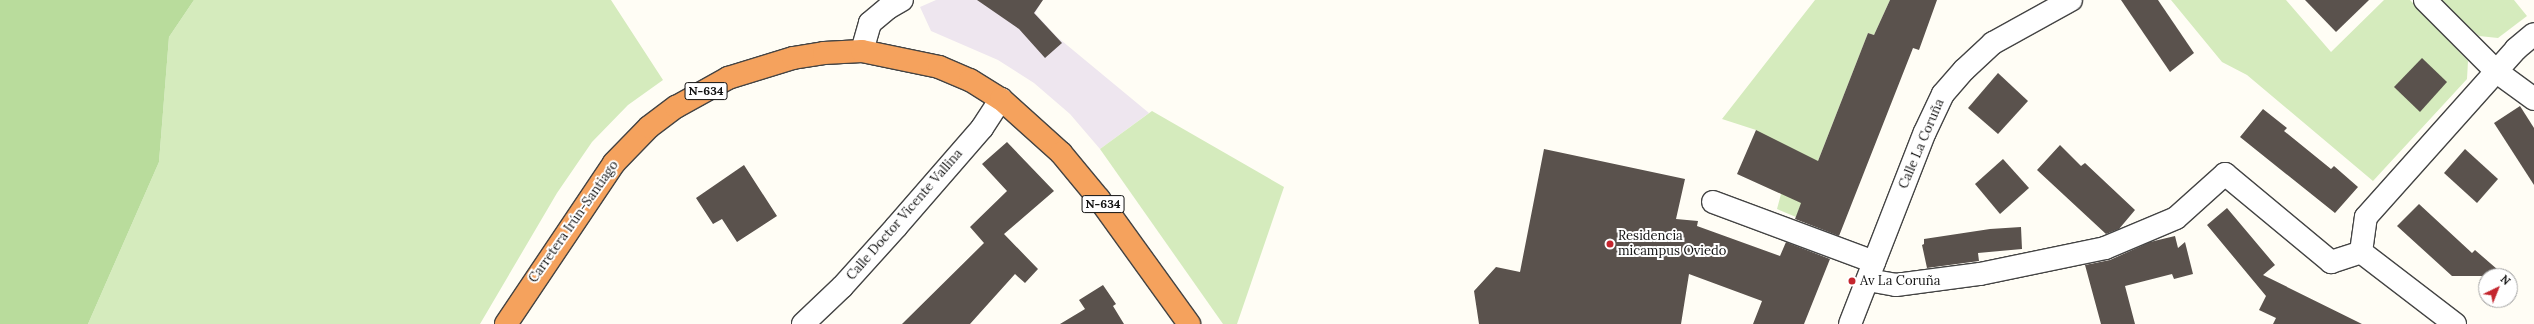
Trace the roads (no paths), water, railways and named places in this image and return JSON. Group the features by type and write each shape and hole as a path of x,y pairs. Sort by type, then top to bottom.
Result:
{"highway":[{"name":"Carretera Irún-Santiago","path":"506,324 614,163 650,127 676,108 728,78 793,58 824,53 862,51 939,67 970,80 1001,99 1061,153 1099,199 1189,324"}],"street":[{"path":"862,51 870,23 888,8 902,0"},
{"name":"Calle La Coruña","path":"1850,324 1933,112 1954,81 1993,43 2071,0"},
{"path":"2425,0 2498,72 2534,99"},
{"path":"2361,252 2366,217 2498,72 2516,49 2534,34"},
{"name":"Calle Doctor Vicente Vallina","path":"803,324 842,287 896,227 982,128 1001,99"},
{"path":"1713,202 1871,271 1896,284 1980,274 2105,248 2176,218 2225,174 2331,262 2361,252"},
{"path":"2361,252 2455,324"}],"place":[{"name":"Residencia micampus Oviedo","path":"1610,244"},
{"name":"Av La Coruña","path":"1852,281"}]}
